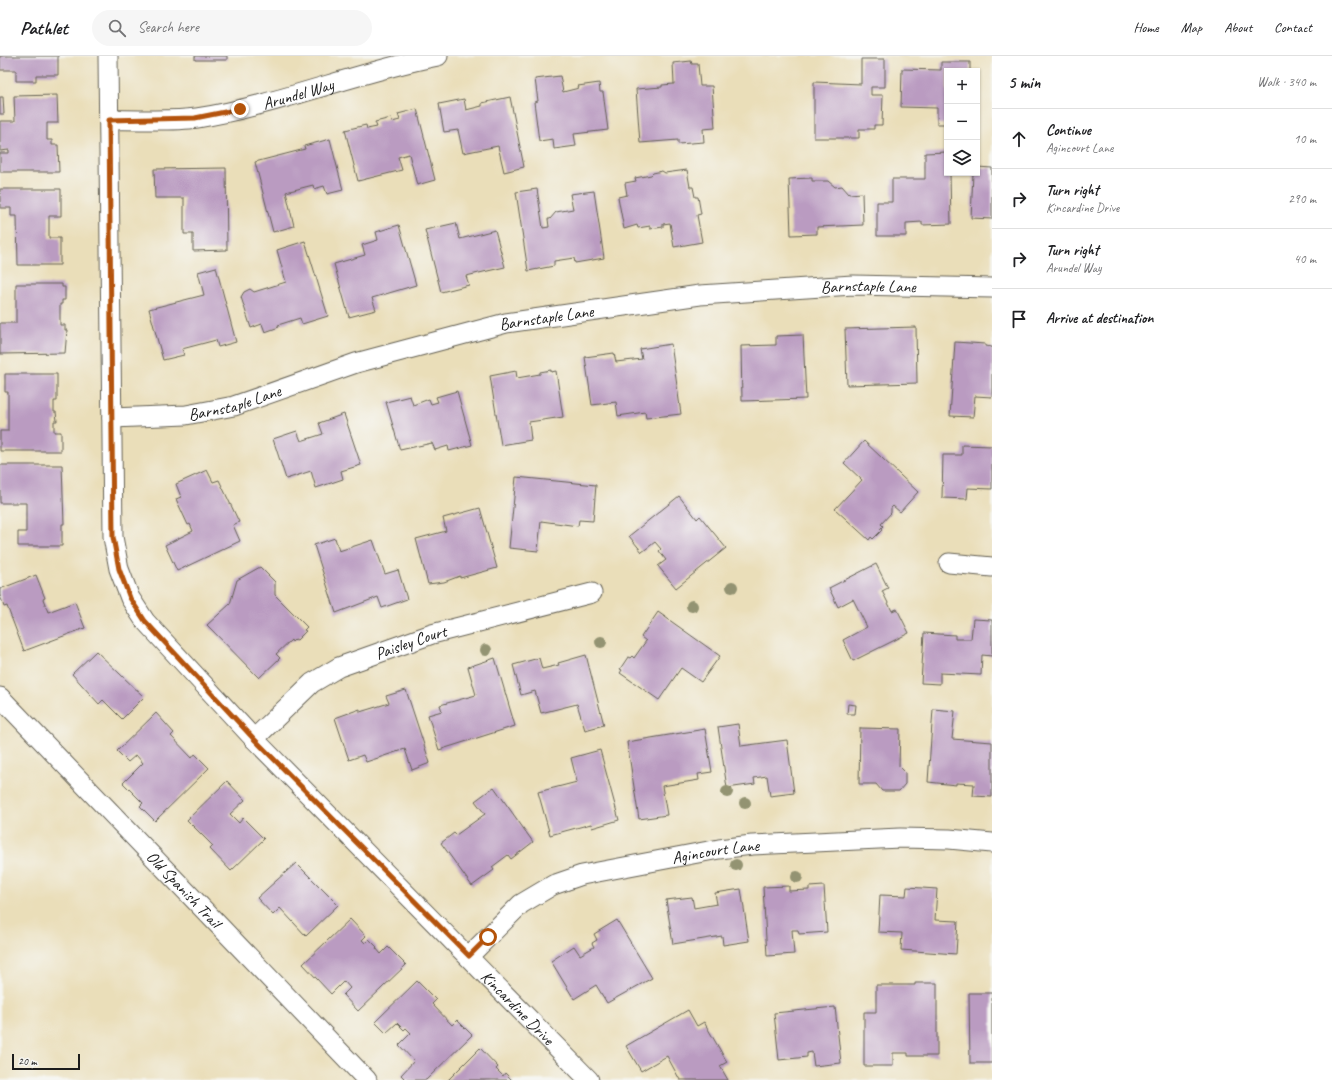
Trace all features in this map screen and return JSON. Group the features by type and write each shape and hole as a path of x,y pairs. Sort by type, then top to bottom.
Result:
{"street":[{"name":"Kincardine Drive","path":"108,56 113,537 119,569 130,598 145,621 254,739 469,956 589,1080"},
{"name":"Arundel Way","path":"109,120 195,118 240,109 401,59 438,56"},
{"name":"Barnstaple Lane","path":"112,418 186,415 234,406 356,363 506,323 700,295 853,285 936,285 992,288"},
{"path":"948,563 992,567"},
{"name":"Paisley Court","path":"254,739 312,683 339,667 432,634 592,594"},
{"name":"Old Spanish Trail","path":"0,697 367,1080"},
{"name":"Agincourt Lane","path":"469,956 521,904 553,885 582,875 719,849 752,845 900,838 949,839 992,843"}],"building":[{"path":"0,56 58,56 58,75 36,75 36,81 16,81 16,70 0,70"},
{"path":"195,56 227,56 227,60 195,60"},
{"path":"861,59 885,59 885,87 871,87 871,95 883,95 882,125 874,125 874,129 859,129 859,138 814,138 814,82 861,84"},
{"path":"691,61 692,64 698,64 700,86 712,86 715,128 703,129 704,142 678,144 678,140 640,143 636,89 662,87 662,85 674,84 673,63"},
{"path":"941,62 970,62 970,68 944,68 944,124 937,124 937,108 901,107 902,69 941,70"},
{"path":"560,76 563,92 579,88 578,86 599,83 600,92 603,92 608,130 574,134 576,146 554,149 553,139 539,141 534,102 538,101 535,79"},
{"path":"57,95 58,123 47,123 47,140 52,140 52,145 58,145 59,172 0,172 0,153 9,153 9,150 0,151 0,121 15,121 14,96"},
{"path":"0,97 3,97 4,114 0,114"},
{"path":"510,97 524,167 504,172 498,146 463,153 458,130 444,132 439,104 464,99 466,110 482,106 482,103"},
{"path":"417,109 435,180 417,185 409,154 398,157 402,170 358,181 345,130 366,125 367,129 377,127 375,122 391,118 392,122 400,120 398,114"},
{"path":"330,139 343,190 327,194 324,186 314,189 313,185 286,192 294,226 273,232 255,162 305,149 304,146"},
{"path":"944,152 944,176 950,176 951,224 922,225 922,222 906,223 906,236 877,236 877,202 892,202 892,179 925,179 925,153"},
{"path":"980,167 992,168 992,219 971,218 973,176 980,176"},
{"path":"226,168 227,250 193,251 193,234 184,234 184,198 155,198 154,169"},
{"path":"687,170 690,187 693,187 695,197 698,197 701,214 697,215 702,242 674,247 670,223 663,224 663,227 650,229 650,226 638,228 637,225 624,229 618,197 627,195 625,183 636,181 635,178 662,171 665,173"},
{"path":"812,178 812,181 828,181 835,187 842,186 849,194 862,193 863,225 817,227 817,234 791,235 789,179"},
{"path":"0,189 61,189 61,216 49,216 49,238 60,238 60,265 18,265 17,216 11,216 11,208 0,208"},
{"path":"537,189 543,228 549,227 548,219 550,219 556,212 573,209 570,194 594,191 604,258 575,263 574,258 554,261 554,266 528,271 516,192"},
{"path":"456,223 460,239 495,230 505,267 466,276 469,285 441,292 425,230"},
{"path":"399,225 416,285 372,298 376,310 349,317 334,264 365,255 362,245 378,240 376,232"},
{"path":"305,241 328,316 302,324 300,318 278,325 279,327 265,332 262,324 251,328 241,297 244,292 250,289 254,292 286,282 277,250"},
{"path":"216,267 236,342 218,347 216,340 182,349 184,355 163,360 149,309 204,295 198,272"},
{"path":"16,284 62,284 62,287 65,287 65,300 62,300 62,304 60,304 60,325 65,325 65,330 67,330 65,353 0,354 0,323 16,323"},
{"path":"916,327 917,383 847,385 845,329"},
{"path":"803,335 806,399 742,401 741,346 776,345 776,336"},
{"path":"955,342 985,344 985,346 992,347 992,397 975,396 973,417 950,416"},
{"path":"671,344 681,414 646,418 645,412 618,416 616,402 592,405 585,357 614,353 616,362 642,359 640,349"},
{"path":"551,370 551,372 556,371 563,417 529,422 531,440 501,445 490,376 516,371 517,378 540,374 540,372"},
{"path":"5,374 57,374 57,401 54,401 54,412 56,412 57,421 54,421 54,432 61,432 61,451 0,451 0,431 8,431 8,392 5,392"},
{"path":"457,391 472,445 449,451 448,446 435,450 432,443 400,450 386,402 410,396 413,405 429,399 431,404 438,402 436,397"},
{"path":"344,414 361,465 341,471 343,479 316,488 311,471 286,479 273,439 297,431 301,441 323,434 319,423"},
{"path":"864,441 918,492 900,512 893,506 891,508 891,513 881,524 883,526 880,529 882,530 873,539 871,537 869,540 835,509 862,480 844,463"},
{"path":"962,445 992,446 992,489 968,488 967,499 942,498 943,455 962,455"},
{"path":"0,465 62,465 64,524 62,524 62,546 18,546 18,532 26,532 26,503 0,503"},
{"path":"207,470 213,482 219,480 239,522 233,525 240,541 177,571 165,545 193,531 190,524 188,525 176,499 181,497 176,484"},
{"path":"516,477 596,485 593,521 579,520 578,526 541,521 538,551 509,548"},
{"path":"679,496 697,519 700,516 726,548 676,588 658,566 666,560 659,551 661,549 655,542 642,552 629,536"},
{"path":"480,508 497,568 460,578 460,576 444,582 428,584 416,539 446,531 443,518"},
{"path":"335,538 339,551 373,540 385,574 398,570 407,599 382,608 378,597 336,613 314,545"},
{"path":"876,564 888,588 882,591 892,611 897,609 909,633 853,661 843,640 867,627 853,599 838,607 829,588"},
{"path":"260,567 275,582 275,595 307,627 304,630 306,631 297,640 295,639 292,642 291,640 276,654 280,658 259,678 207,625 230,604 237,580"},
{"path":"36,575 45,598 43,599 48,612 75,602 85,628 24,651 7,606 4,607 0,595 0,589"},
{"path":"658,612 720,656 701,682 681,668 659,700 620,673 622,670 620,669 628,657 630,658 632,656 634,658 646,641 641,637"},
{"path":"973,619 992,620 992,656 982,655 981,675 940,673 940,684 921,683 924,633 955,635 955,639 971,639"},
{"path":"96,651 144,697 122,719 103,700 99,704 72,674"},
{"path":"586,655 604,725 585,730 577,704 541,713 535,691 521,695 513,665 539,658 542,669 559,665 558,663"},
{"path":"495,658 515,726 439,750 428,715 442,711 440,705 476,695 468,667"},
{"path":"406,690 430,763 412,770 405,749 366,762 363,755 349,760 335,718 360,709 360,712 389,703 386,696"},
{"path":"848,704 856,705 855,714 847,714"},
{"path":"933,709 955,711 952,739 992,742 992,797 973,796 974,784 956,783 956,785 928,782"},
{"path":"156,713 174,733 171,736 192,758 195,754 209,768 155,821 140,806 143,803 123,783 143,763 136,755 128,762 117,751"},
{"path":"738,724 741,746 787,740 794,793 770,796 767,776 754,778 755,784 727,788 718,727"},
{"path":"860,728 900,729 899,766 905,772 905,784 899,791 882,791 876,784 859,784"},
{"path":"705,729 712,772 698,774 699,780 662,786 667,815 639,819 627,742"},
{"path":"600,750 619,820 592,828 591,824 550,835 538,792 577,782 571,758"},
{"path":"227,781 245,800 230,814 239,823 243,818 264,839 231,871 210,849 213,846 187,820"},
{"path":"494,787 533,842 511,859 508,855 492,867 494,870 472,886 441,843 454,833 456,835 485,814 475,801"},
{"path":"296,863 338,905 306,936 280,908 273,915 257,898"},
{"path":"789,886 789,891 809,890 809,887 824,886 827,932 799,934 798,930 792,930 794,954 767,956 763,887"},
{"path":"907,887 937,889 935,920 958,921 956,954 901,950 902,933 878,932 880,895 906,896"},
{"path":"741,889 749,941 723,945 722,936 673,944 666,900 692,897 694,908 717,904 715,893"},
{"path":"350,919 366,936 362,940 365,943 369,939 377,947 376,948 381,954 388,947 406,965 358,1011 343,995 350,988 344,981 331,994 303,964"},
{"path":"617,920 652,978 607,1003 596,985 574,999 551,961 574,946 580,955 594,947 592,943 597,940 594,934"},
{"path":"417,981 436,1000 432,1004 452,1025 457,1020 472,1035 426,1080 406,1080 401,1075 414,1061 399,1045 411,1033 406,1028 404,1030 397,1023 386,1033 375,1022"},
{"path":"915,983 937,983 937,1056 908,1056 908,1053 893,1053 893,1066 864,1066 864,1012 876,1012 876,985 915,985"},
{"path":"969,993 992,993 992,1063 970,1063"},
{"path":"835,1007 841,1063 814,1066 812,1052 807,1053 807,1057 779,1060 774,1013"},
{"path":"688,1010 697,1026 704,1022 727,1062 720,1066 728,1080 680,1080 667,1056 641,1071 626,1046"},
{"path":"480,1048 498,1067 496,1069 503,1076 505,1073 512,1080 448,1080"}],"route":[{"path":"240,109 195,118 109,120 113,537 119,569 130,598 145,621 254,739 469,956 488,937"}]}
